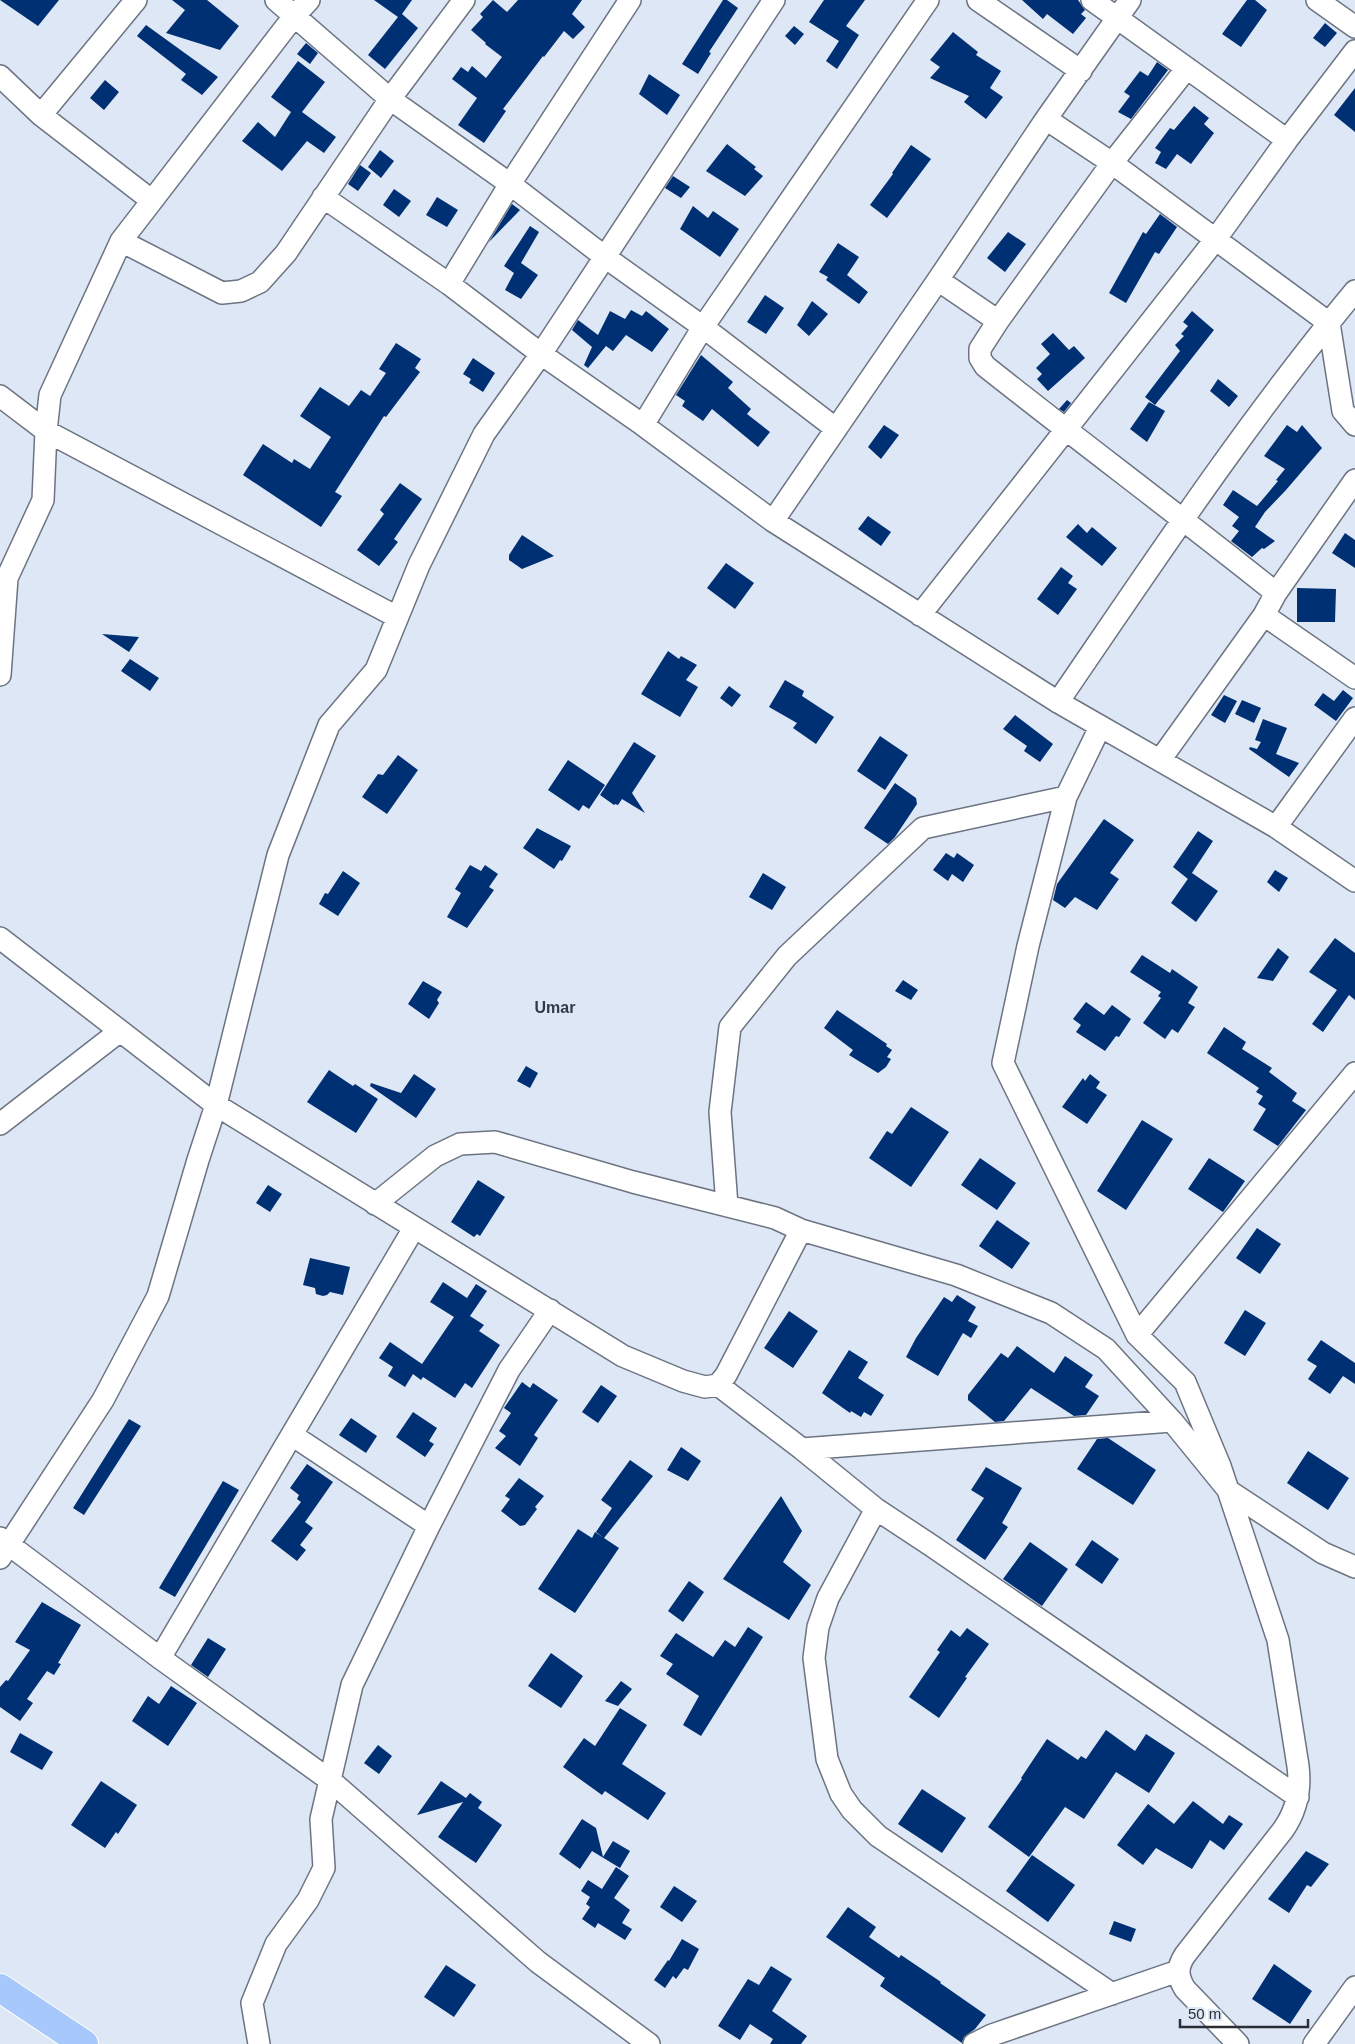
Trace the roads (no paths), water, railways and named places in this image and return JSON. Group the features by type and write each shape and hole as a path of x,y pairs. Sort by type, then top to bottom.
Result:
{"highway":[{"path":"0,1988 84,2044"}],"street":[{"path":"41,115 136,0"},
{"path":"276,0 302,7 390,99 510,184 605,257 703,327 835,428"},
{"path":"121,241 222,293 241,291 260,282 286,254 323,196 390,99 464,0"},
{"path":"448,284 510,184 630,0"},
{"path":"649,2044 538,1962 331,1781 3,1547 103,1400 158,1296 216,1104 278,855 328,725 376,670 419,565 484,434 541,354 774,0"},
{"path":"643,425 703,327 928,0"},
{"path":"978,0 1081,71"},
{"path":"1092,0 1287,140"},
{"path":"773,521 1046,119 1130,0"},
{"path":"1317,0 1355,27"},
{"path":"0,675 4,579 43,500 46,431 50,395 121,241 302,7"},
{"path":"920,615 1215,240 1287,140 1355,51"},
{"path":"1187,68 1112,163 998,321 980,349 980,358 985,366 1066,431 1184,519 1276,593"},
{"path":"0,76 41,115 151,200"},
{"path":"1046,119 1112,163 1329,323 1343,411 1355,425"},
{"path":"323,196 448,284 541,354 643,425 773,521 1058,702 1276,827 1355,881"},
{"path":"938,280 998,321"},
{"path":"1058,702 1255,419 1355,291"},
{"path":"0,396 46,431 397,617"},
{"path":"1160,760 1264,615 1276,593 1355,480"},
{"path":"1264,615 1355,678"},
{"path":"1276,827 1355,718"},
{"path":"1100,727 1066,797 1028,946 1003,1063 1136,1335 1184,1382 1229,1491 1278,1640 1300,1782 1295,1809 1283,1830 1185,1955 1180,1962 1178,1971 1184,1989 1238,2044"},
{"path":"727,1206 720,1112 730,1027 787,956 923,828 1066,797"},
{"path":"0,938 216,1104 623,1356 683,1381 705,1388 718,1385 726,1375 801,1230"},
{"path":"0,1124 120,1031"},
{"path":"1136,1335 1355,1073"},
{"path":"375,1204 435,1156 460,1144 495,1142 632,1182 775,1218 801,1230 956,1275 1051,1313 1106,1349 1172,1421 1229,1491 1323,1553 1355,1567"},
{"path":"160,1658 414,1228"},
{"path":"259,2044 252,2003 276,1944 308,1900 324,1868 321,1819 352,1686 429,1526 509,1370 550,1310"},
{"path":"718,1385 802,1449 876,1510 940,1551 1298,1797"},
{"path":"802,1449 1172,1421"},
{"path":"292,1435 429,1526"},
{"path":"876,1510 828,1598 822,1613 815,1643 815,1674 827,1759 841,1794 852,1810 878,1836 1112,1994"},
{"path":"974,2044 992,2035 1178,1971"},
{"path":"1314,2044 1355,1988"}],"district":[{"name":"Umar","path":"555,1007"}]}
